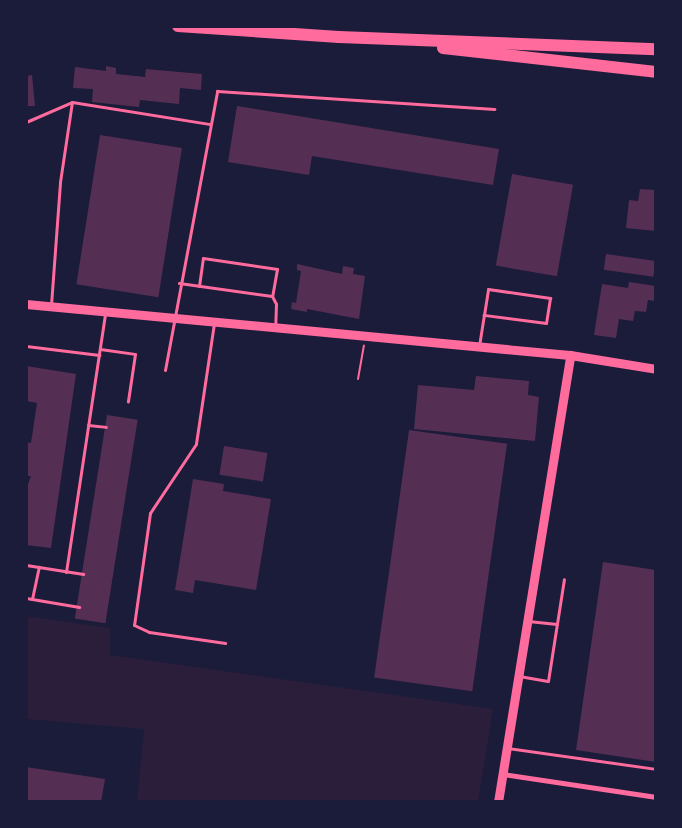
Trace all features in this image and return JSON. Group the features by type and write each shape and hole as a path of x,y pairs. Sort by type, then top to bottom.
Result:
{"highway":[{"path":"178,26 339,37 656,49"},
{"path":"339,37 656,72"}],"street":[{"path":"26,304 570,356 656,369"},
{"path":"498,802 570,356"},
{"path":"503,774 656,797"}],"lane":[{"path":"165,370 172,318 217,91 494,109"},
{"path":"26,122 72,102 210,124"},
{"path":"51,306 60,182 72,102"},
{"path":"198,286 203,258 277,269 272,296 276,304 275,328"},
{"path":"179,283 272,296"},
{"path":"479,347 488,289 550,298 546,323 484,315"},
{"path":"66,572 106,312"},
{"path":"214,322 196,444 150,513 134,625 149,632 224,643"},
{"path":"26,346 99,355"},
{"path":"100,349 135,354 128,401"},
{"path":"88,425 106,427"},
{"path":"26,565 84,574"},
{"path":"32,599 39,567"},
{"path":"518,676 548,681 564,579"},
{"path":"26,598 79,607"},
{"path":"527,621 557,624"},
{"path":"507,748 656,769"}],"path":[{"path":"358,380 366,336"}],"shaded area":[{"path":"26,616 110,628 110,655 493,709 478,802 137,802 144,729 26,719"}],"building":[{"path":"106,66 116,68 116,74 145,77 146,69 202,74 201,90 180,88 179,104 140,100 139,107 92,102 93,89 73,88 75,67 106,71"},
{"path":"32,75 35,106 26,106 26,76"},
{"path":"237,106 499,149 493,185 312,156 309,175 228,162"},
{"path":"100,135 182,148 158,297 76,284"},
{"path":"512,174 573,185 557,276 496,266"},
{"path":"640,189 656,190 656,231 626,228 629,200 638,201"},
{"path":"606,254 656,261 653,277 604,270"},
{"path":"297,264 342,274 343,266 354,268 353,274 365,276 359,319 307,309 307,312 291,309 292,302 296,303 301,271 297,270"},
{"path":"629,282 656,286 654,301 648,300 646,312 635,311 633,321 619,319 616,338 594,335 602,284 628,288"},
{"path":"26,366 76,374 51,548 26,545 26,490 31,476 26,476 26,442 31,443 37,403 26,401"},
{"path":"476,376 529,381 528,395 539,397 535,441 414,429 418,385 474,390"},
{"path":"107,415 138,420 105,623 75,618"},
{"path":"409,430 507,444 472,691 374,678"},
{"path":"224,446 267,453 263,482 219,475"},
{"path":"193,479 224,484 223,491 271,499 256,590 195,580 193,593 175,590"},
{"path":"603,562 656,570 656,762 576,750"},
{"path":"26,767 105,779 101,802 26,802"}]}
